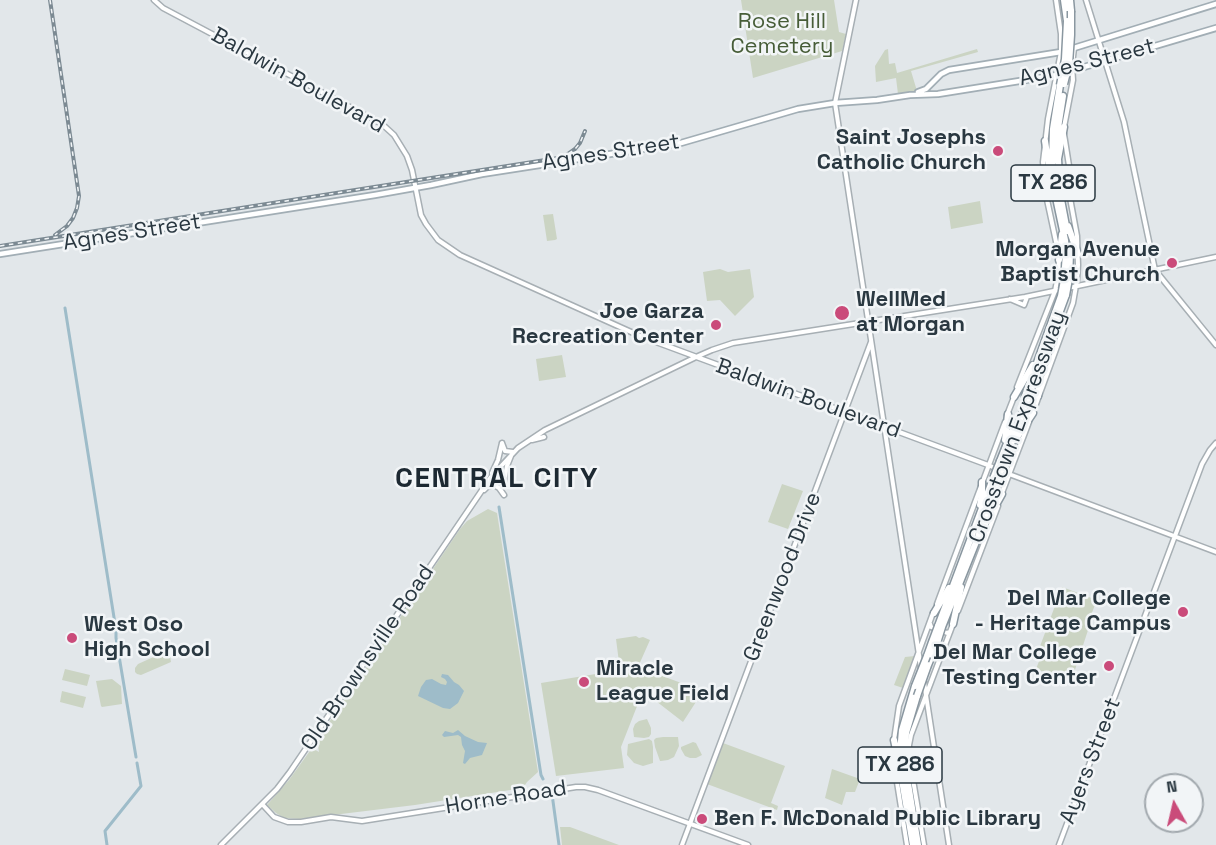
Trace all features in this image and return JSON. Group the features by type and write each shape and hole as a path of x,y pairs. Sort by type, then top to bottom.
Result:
{"highway":[{"name":"Crosstown Expressway","path":"912,827 900,764 900,741 905,717 927,656 967,564 1001,461 1064,295 1067,280 1062,214 1056,185 1056,155 1060,84 1066,52 1068,0"},
{"name":"Crosstown Expressway","path":"1060,84 1069,64 1071,35 1068,12"},
{"path":"1056,185 1064,127"},
{"path":"1045,141 1046,154 1056,185"},
{"path":"1059,260 1062,214"},
{"path":"1062,214 1078,254"},
{"name":"Crosstown Expressway","path":"1001,461 1008,451 1043,349"},
{"path":"1038,396 1043,349"},
{"path":"1014,397 1043,349"},
{"path":"1008,451 1033,412"},
{"path":"1001,461 1008,414"},
{"path":"976,534 982,482"},
{"path":"976,534 1002,494"},
{"name":"Crosstown Expressway","path":"940,627 960,569 976,534"},
{"path":"953,624 967,564"},
{"path":"934,613 960,569"},
{"name":"Crosstown Expressway","path":"912,827 904,754 906,733 934,642"},
{"path":"894,740 902,780"},
{"path":"909,756 909,790"},
{"path":"910,845 912,827"},
{"path":"912,827 920,845"}],"main road":[{"name":"Baldwin Boulevard","path":"154,0 164,8 382,124 405,150 421,215 438,240 460,255 640,336 1216,552"},
{"path":"856,0 835,103 949,845"},
{"name":"Crosstown Expressway","path":"910,845 895,768 894,740 899,706 1055,291 1058,276 1059,260 1043,175 1043,151 1051,98 1060,84 1061,34 1056,0"},
{"path":"1086,0 1124,122 1155,270 1216,345"},
{"path":"910,95 927,89 938,77 949,70 1072,50 1216,2"},
{"name":"Agnes Street","path":"0,254 681,143 791,111 835,103 938,94 1072,72 1216,28"},
{"path":"1075,41 1081,46"},
{"path":"920,845 909,741 1073,303 1078,254 1068,187 1070,169 1064,127 1073,80 1072,50"},
{"path":"1060,84 1070,77 1073,80"},
{"path":"1010,299 1216,257"},
{"path":"1010,299 1023,305 1028,297"},
{"name":"Old Brownsville Road","path":"221,845 291,772 491,477 513,453 528,441 545,430 696,357 733,343 1010,299"},
{"name":"Greenwood Drive","path":"682,845 871,342"},
{"path":"528,441 544,437"},
{"path":"491,477 502,443 506,451 513,453 504,481"},
{"name":"Ayers Street","path":"1059,845 1202,464 1216,443"},
{"path":"475,500 490,486 497,486 504,495"},
{"path":"929,623 931,627 950,632"},
{"path":"911,673 918,674 921,708"},
{"path":"921,708 928,710"},
{"name":"Horne Road","path":"262,804 276,818 288,822 331,818 365,821 585,787 748,845"}],"green space":[{"name":"Rose Hill Cemetery","path":"741,0 834,0 839,32 846,34 842,51 753,78"},
{"path":"888,49 889,64 895,63 897,73 977,49 978,52 911,71 917,91 898,94 896,78 876,82 875,66"},
{"path":"980,201 983,223 951,229 948,207"},
{"path":"553,214 557,239 547,241 543,215"},
{"path":"720,269 728,272 750,269 754,297 735,316 720,300 707,301 703,272"},
{"path":"562,355 566,377 539,381 536,359"},
{"path":"782,484 803,491 788,529 768,522"},
{"path":"488,509 497,513 538,772 523,788 415,805 300,819 284,818 276,813 267,805 312,748 319,752 317,740 460,529 467,521"},
{"path":"1062,587 1097,600 1071,682 1036,669 1043,651 1039,649"},
{"path":"636,636 650,640 638,667 703,691 683,722 643,691 621,747 624,768 556,776 541,683 620,670 616,639"},
{"path":"169,650 171,662 141,675 135,672 138,664"},
{"path":"915,656 903,688 894,685 905,657"},
{"path":"65,669 90,675 87,686 62,680"},
{"path":"112,679 121,686 122,704 102,707 96,681"},
{"path":"62,691 86,697 83,708 60,702"},
{"path":"647,719 651,728 649,737 634,737 635,724"},
{"path":"663,737 678,737 679,746 674,757 660,761 654,740"},
{"path":"649,739 653,747 653,763 643,766 634,763 627,755 628,744"},
{"path":"696,743 702,755 690,758 685,756 681,747"},
{"path":"723,743 785,766 771,803 778,806 777,810 707,784"},
{"path":"832,769 860,779 855,792 846,792 842,805 825,798"},
{"path":"560,827 570,827 619,845 562,845"}],"water":[{"path":"442,674 448,675 464,691 458,703 450,709 418,696 426,680 432,679 446,685 447,682 441,677"},
{"path":"458,730 478,742 487,743 482,755 470,758 465,764 463,763 465,751 461,737 442,735 445,731 453,733"}],"waterway":[{"path":"65,308 136,757"},
{"path":"499,507 543,779"},
{"path":"107,845 105,831 141,786 137,763"},
{"path":"552,794 559,845"}],"railway":[{"path":"50,0 79,196 73,218 55,235"},
{"path":"0,246 558,158 575,149 585,131"}],"place":[{"name":"Saint Josephs Catholic Church","path":"998,151"},
{"name":"Morgan Avenue Baptist Church","path":"1172,263"},
{"name":"WellMed at Morgan","path":"842,313"},
{"name":"Joe Garza Recreation Center","path":"716,325"},
{"name":"Del Mar College - Heritage Campus","path":"1183,612"},
{"name":"West Oso High School","path":"72,638"},
{"name":"Del Mar College Testing Center","path":"1109,666"},
{"name":"Miracle League Field","path":"584,682"},
{"name":"Ben F. McDonald Public Library","path":"702,819"}],"district":[{"name":"CENTRAL CITY","path":"497,479"}]}
